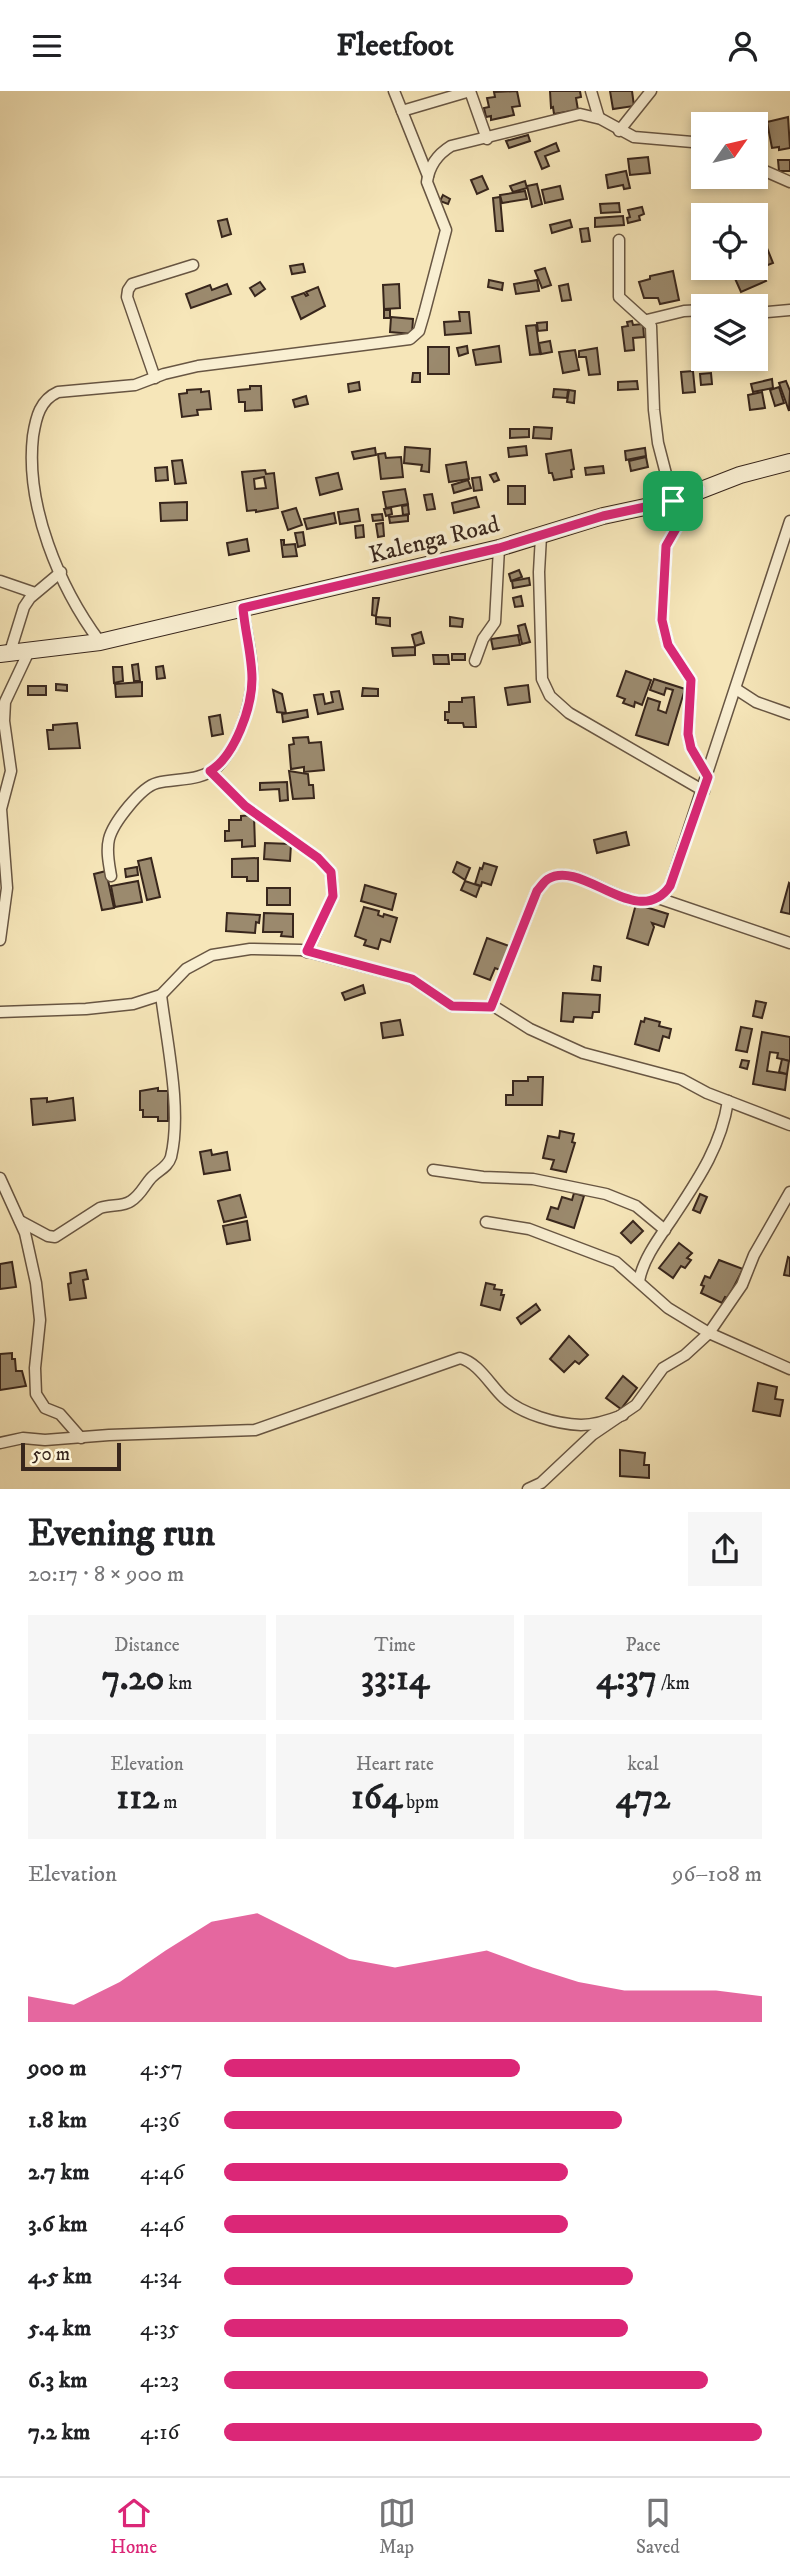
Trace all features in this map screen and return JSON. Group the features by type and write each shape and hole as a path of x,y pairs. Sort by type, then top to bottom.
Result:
{"main road":[{"name":"Kalenga Road","path":"5,653 100,642 499,548 603,516 673,501 740,475 790,462"}],"street":[{"path":"394,91 428,176"},
{"path":"402,111 470,91 486,139"},
{"path":"591,91 598,118"},
{"path":"619,131 651,91"},
{"path":"100,642 86,622 61,572 38,510 30,461 35,419 50,395 58,392 135,386 198,366 414,337 425,314 446,230 427,182 428,176 440,153 451,146 580,114 598,118 634,137 691,142"},
{"path":"768,172 790,182"},
{"path":"619,240 619,297 651,326 658,443 673,501"},
{"path":"155,378 127,297 128,290 132,284 193,265"},
{"path":"768,312 790,310"},
{"path":"647,320 691,311"},
{"path":"698,490 666,546 662,620 668,645 691,680 688,734 691,748 708,777"},
{"path":"658,898 670,886 704,791 790,521"},
{"path":"541,537 539,572 542,679 550,696 569,713 704,791"},
{"path":"475,661 483,639 495,622 499,548"},
{"path":"5,653 24,607 35,593 61,572"},
{"path":"0,581 35,593"},
{"path":"111,876 108,840 132,803 156,783 198,777 210,771 224,759 239,734 252,682 243,608"},
{"path":"0,940 7,888 1,809 11,771 4,721 5,702 29,651"},
{"path":"736,689 756,702 790,714"},
{"path":"210,771 245,806 318,858 331,872 333,896 307,951"},
{"path":"491,1007 537,891 547,879 557,876 573,876 622,897 644,901 658,898 790,943"},
{"path":"0,1012 86,1009 133,1004 161,995 186,969 212,955 250,949 307,951 412,979 452,1006 491,1007 530,1029 583,1053 681,1079 790,1125"},
{"path":"20,1221 55,1237 100,1208 132,1201 169,1161 173,1137 174,1082 161,995"},
{"path":"639,1282 641,1271 719,1140 728,1101"},
{"path":"433,1170 483,1177 533,1179 606,1194 636,1206 665,1230"},
{"path":"0,1178 25,1233 36,1283 40,1320 35,1368 36,1394 45,1408 60,1414 81,1438"},
{"path":"528,1489 541,1483 592,1435 636,1405 663,1368 684,1355 709,1333 742,1285 754,1255 790,1192"},
{"path":"486,1222 519,1226 554,1236 616,1262 668,1308 709,1333 790,1369"},
{"path":"0,1443 23,1438 45,1440 255,1430 460,1358 475,1367 505,1399 524,1411 582,1425 623,1415"}],"building":[{"path":"517,91 520,106 512,107 514,115 491,120 491,116 486,117 484,108 489,107 487,98 495,97 494,92"},
{"path":"550,91 580,91 581,97 576,98 578,110 554,114"},
{"path":"610,91 632,91 634,106 613,109"},
{"path":"788,117 790,148 772,148 768,122"},
{"path":"528,135 530,141 509,148 506,141"},
{"path":"556,143 559,151 545,156 549,166 542,169 535,152"},
{"path":"648,157 650,173 630,175 628,159"},
{"path":"778,160 790,160 790,171 779,171"},
{"path":"626,171 630,188 624,189 623,185 608,188 606,175"},
{"path":"482,176 488,189 477,194 471,180"},
{"path":"525,181 527,188 513,192 510,186"},
{"path":"537,184 542,204 532,207 527,186"},
{"path":"560,186 563,199 545,203 542,190"},
{"path":"525,191 527,199 502,203 500,195"},
{"path":"443,195 450,199 448,204 440,201"},
{"path":"500,197 503,231 496,231 493,198"},
{"path":"619,203 620,212 601,213 600,204"},
{"path":"642,207 644,214 639,216 640,220 628,223 628,210"},
{"path":"623,216 624,225 595,227 595,218"},
{"path":"227,219 231,234 222,237 218,221"},
{"path":"570,220 572,227 552,233 550,225"},
{"path":"588,228 590,241 582,242 580,229"},
{"path":"768,250 773,263 768,265"},
{"path":"303,264 305,272 292,274 290,266"},
{"path":"545,268 551,285 542,288 535,271"},
{"path":"673,271 679,300 660,304 658,298 644,298 639,282 650,279 650,276"},
{"path":"489,280 503,283 502,290 488,287"},
{"path":"537,280 539,291 516,294 514,284"},
{"path":"736,280 766,280 766,281 741,292"},
{"path":"260,282 265,289 255,296 250,288"},
{"path":"227,284 231,294 191,308 186,294 210,285 212,290"},
{"path":"399,284 400,308 384,309 383,285"},
{"path":"568,284 571,300 562,301 559,286"},
{"path":"318,287 325,306 301,319 292,297 304,293 306,296 306,292"},
{"path":"384,310 390,310 390,318 384,318"},
{"path":"459,312 469,312 471,333 445,335 444,322 460,321"},
{"path":"391,317 413,319 412,334 390,332"},
{"path":"632,321 633,325 643,324 644,337 633,338 634,350 625,351 622,327 628,326 627,322"},
{"path":"547,322 547,330 538,331 537,323"},
{"path":"536,325 540,354 530,355 526,326"},
{"path":"550,341 552,352 541,354 539,343"},
{"path":"467,346 468,353 459,356 457,348"},
{"path":"499,346 501,362 476,365 473,350"},
{"path":"428,347 449,347 449,374 428,374"},
{"path":"597,348 600,374 589,375 586,357 579,357 579,351"},
{"path":"575,350 579,370 563,373 559,352"},
{"path":"693,371 695,392 683,393 681,372"},
{"path":"413,373 420,373 420,382 412,382"},
{"path":"711,373 712,384 701,385 700,374"},
{"path":"772,379 773,388 753,392 751,384"},
{"path":"637,381 638,389 618,390 618,382"},
{"path":"786,381 790,391 789,411 779,383"},
{"path":"359,382 360,390 349,392 348,384"},
{"path":"250,386 261,386 262,410 245,411 245,402 239,402 238,390 250,389"},
{"path":"779,387 784,403 775,406 770,390"},
{"path":"201,389 201,392 209,391 211,409 197,410 198,415 182,417 179,394 187,393 187,390"},
{"path":"554,389 568,390 567,398 553,397"},
{"path":"569,390 575,391 574,403 567,402"},
{"path":"762,392 765,408 750,410 748,395"},
{"path":"306,396 308,404 295,407 293,400"},
{"path":"534,427 552,428 551,439 533,438"},
{"path":"510,429 529,429 529,437 510,438"},
{"path":"526,446 527,455 509,457 508,448"},
{"path":"405,447 430,449 429,472 421,471 422,465 404,463"},
{"path":"375,448 376,455 354,459 352,452"},
{"path":"645,448 646,456 626,460 625,451"},
{"path":"571,450 574,469 571,470 572,477 554,480 552,473 549,473 546,454"},
{"path":"385,453 386,458 401,457 403,477 381,479 378,454"},
{"path":"646,457 648,467 631,471 629,461"},
{"path":"182,460 186,483 175,484 172,461"},
{"path":"466,462 469,479 449,482 446,465"},
{"path":"603,466 604,473 586,475 585,468"},
{"path":"167,467 168,480 156,481 155,468"},
{"path":"265,470 266,474 274,473 278,508 247,511 242,472","holes":["264,477 266,488 255,489 254,479"]},
{"path":"338,473 342,489 320,495 316,478"},
{"path":"496,473 499,480 494,482 490,475"},
{"path":"480,477 482,490 474,491 472,478"},
{"path":"468,480 471,488 454,493 452,485"},
{"path":"508,486 525,486 525,504 508,504"},
{"path":"405,489 408,504 386,508 383,492"},
{"path":"432,494 435,509 427,510 424,495"},
{"path":"476,497 479,507 454,513 452,503"},
{"path":"187,502 187,520 161,521 160,503"},
{"path":"408,505 409,514 403,515 402,506"},
{"path":"296,508 302,525 288,530 282,512"},
{"path":"391,508 392,514 386,516 384,509"},
{"path":"358,509 360,521 340,524 338,512"},
{"path":"334,513 336,523 307,529 304,519"},
{"path":"382,514 383,520 373,521 372,515"},
{"path":"408,515 408,521 390,523 389,517"},
{"path":"383,523 384,536 378,537 376,524"},
{"path":"363,525 364,537 356,538 355,526"},
{"path":"303,532 305,545 298,547 295,533"},
{"path":"247,539 249,551 229,555 227,543"},
{"path":"281,540 284,540 284,545 295,544 297,556 283,557"},
{"path":"519,570 522,577 511,581 509,574"},
{"path":"529,578 530,585 513,588 512,581"},
{"path":"521,596 523,606 515,607 513,598"},
{"path":"373,598 379,598 376,616 372,615"},
{"path":"376,617 390,618 390,626 376,624"},
{"path":"450,617 463,619 462,627 450,626"},
{"path":"525,624 530,642 522,644 518,626"},
{"path":"421,632 424,643 415,646 412,635"},
{"path":"518,635 520,645 493,649 491,639"},
{"path":"415,647 415,655 393,656 392,648"},
{"path":"452,654 465,654 465,660 452,660"},
{"path":"433,655 448,655 449,664 434,664"},
{"path":"138,664 140,681 134,681 132,665"},
{"path":"163,666 165,678 157,679 156,667"},
{"path":"113,667 122,667 123,681 114,683"},
{"path":"626,671 651,680 642,705 635,702 634,707 623,703 625,699 617,696"},
{"path":"654,679 685,689 668,745 636,735 648,698 660,702 658,710 666,713 673,690 666,688 664,695 650,690"},
{"path":"142,682 142,696 116,697 115,684"},
{"path":"56,684 67,685 67,691 56,690"},
{"path":"528,685 530,702 508,705 505,688"},
{"path":"28,686 46,686 46,695 28,695"},
{"path":"363,688 378,689 378,696 362,696"},
{"path":"273,690 282,694 286,713 277,712"},
{"path":"339,691 343,709 318,714 314,695 323,694 325,704 333,702 331,692"},
{"path":"474,697 476,727 464,727 463,723 448,723 448,720 445,720 445,712 449,712 449,702 462,702 462,698"},
{"path":"307,710 308,717 283,722 282,714"},
{"path":"220,715 223,734 212,736 209,717"},
{"path":"77,723 80,748 49,749 47,730 53,730 53,725"},
{"path":"308,737 309,743 321,742 324,770 304,772 304,767 291,769 289,745 294,744 293,738"},
{"path":"289,771 308,774 309,785 313,785 314,798 293,799"},
{"path":"287,782 288,800 280,801 279,789 260,790 260,783"},
{"path":"254,815 255,846 242,847 242,840 225,841 229,820 241,820 241,816"},
{"path":"626,832 629,845 597,853 594,840"},
{"path":"265,843 291,844 290,861 264,859"},
{"path":"151,858 160,897 147,900 138,861"},
{"path":"258,858 258,881 247,881 247,877 232,877 232,859"},
{"path":"457,862 470,868 465,880 453,872"},
{"path":"484,863 497,867 491,885 482,882 481,886 475,884"},
{"path":"137,867 138,875 126,877 125,869"},
{"path":"106,871 114,908 102,910 94,874"},
{"path":"138,881 142,902 115,907 111,886"},
{"path":"465,881 480,886 476,897 461,890"},
{"path":"790,884 790,914 781,912"},
{"path":"365,885 396,894 392,910 361,901"},
{"path":"267,888 290,888 290,905 267,905"},
{"path":"636,904 668,914 664,927 652,923 654,927 648,945 627,938"},
{"path":"364,907 379,911 378,915 383,917 384,914 397,918 390,942 381,939 378,949 364,945 366,940 355,936"},
{"path":"227,913 260,915 255,933 226,931"},
{"path":"264,913 293,914 293,937 281,936 282,932 263,932"},
{"path":"487,938 509,946 500,970 495,968 490,980 474,974"},
{"path":"594,966 601,967 600,981 592,980"},
{"path":"363,985 365,993 345,1000 342,993"},
{"path":"563,993 600,995 599,1012 593,1012 592,1018 574,1017 573,1022 561,1021"},
{"path":"756,1001 766,1003 762,1018 753,1016"},
{"path":"645,1018 660,1022 659,1026 671,1029 669,1038 663,1036 659,1051 635,1044 641,1021 644,1022"},
{"path":"400,1020 403,1035 383,1038 381,1023"},
{"path":"741,1027 752,1029 747,1052 736,1050"},
{"path":"762,1032 790,1037 790,1061 777,1058 778,1053 770,1052 767,1071 787,1074 785,1090 753,1084"},
{"path":"782,1059 789,1061 787,1074 779,1072"},
{"path":"742,1060 749,1061 747,1069 740,1067"},
{"path":"528,1077 543,1077 542,1105 506,1105 506,1095 513,1095 513,1081 528,1081"},
{"path":"158,1088 158,1091 168,1091 168,1121 158,1121 158,1117 143,1117 143,1110 140,1110 140,1091"},
{"path":"47,1098 47,1102 73,1098 75,1120 33,1125 31,1099"},
{"path":"560,1131 574,1134 572,1142 575,1143 566,1172 551,1169 554,1160 543,1158 548,1136 559,1138"},
{"path":"211,1150 212,1155 227,1152 230,1170 204,1174 200,1152"},
{"path":"574,1193 584,1196 574,1228 547,1219 551,1207 558,1209 562,1197 572,1200"},
{"path":"700,1194 707,1197 700,1213 693,1210"},
{"path":"240,1195 246,1217 224,1222 218,1201"},
{"path":"247,1221 250,1240 227,1244 223,1226"},
{"path":"633,1221 643,1231 631,1243 621,1233"},
{"path":"679,1243 692,1253 687,1258 691,1260 685,1268 681,1266 673,1278 659,1268"},
{"path":"788,1257 790,1258 790,1276 784,1275"},
{"path":"719,1260 743,1269 728,1298 725,1297 722,1303 701,1293 705,1276 710,1278"},
{"path":"12,1262 16,1287 0,1289 0,1264"},
{"path":"86,1270 88,1279 83,1280 86,1298 70,1300 70,1273"},
{"path":"486,1283 495,1285 494,1289 502,1290 501,1295 504,1295 500,1310 481,1305"},
{"path":"536,1304 540,1310 521,1324 517,1318"},
{"path":"569,1336 588,1355 579,1364 575,1361 564,1372 550,1359"},
{"path":"12,1353 16,1371 22,1371 26,1386 0,1390 0,1354"},
{"path":"623,1376 637,1388 621,1409 606,1398"},
{"path":"758,1383 777,1387 775,1399 783,1400 780,1416 753,1411"},
{"path":"620,1450 645,1453 644,1465 649,1465 649,1478 620,1476"}],"route":[{"path":"698,490 666,546 662,620 672,655 691,680 688,734 691,748 708,777 666,893 644,901 622,897 573,876 547,879 537,891 491,1007 452,1006 412,979 307,951 333,896 331,872 326,864 245,806 210,771 224,759 239,734 252,682 243,608 499,548 603,516 673,501 698,490"}]}
